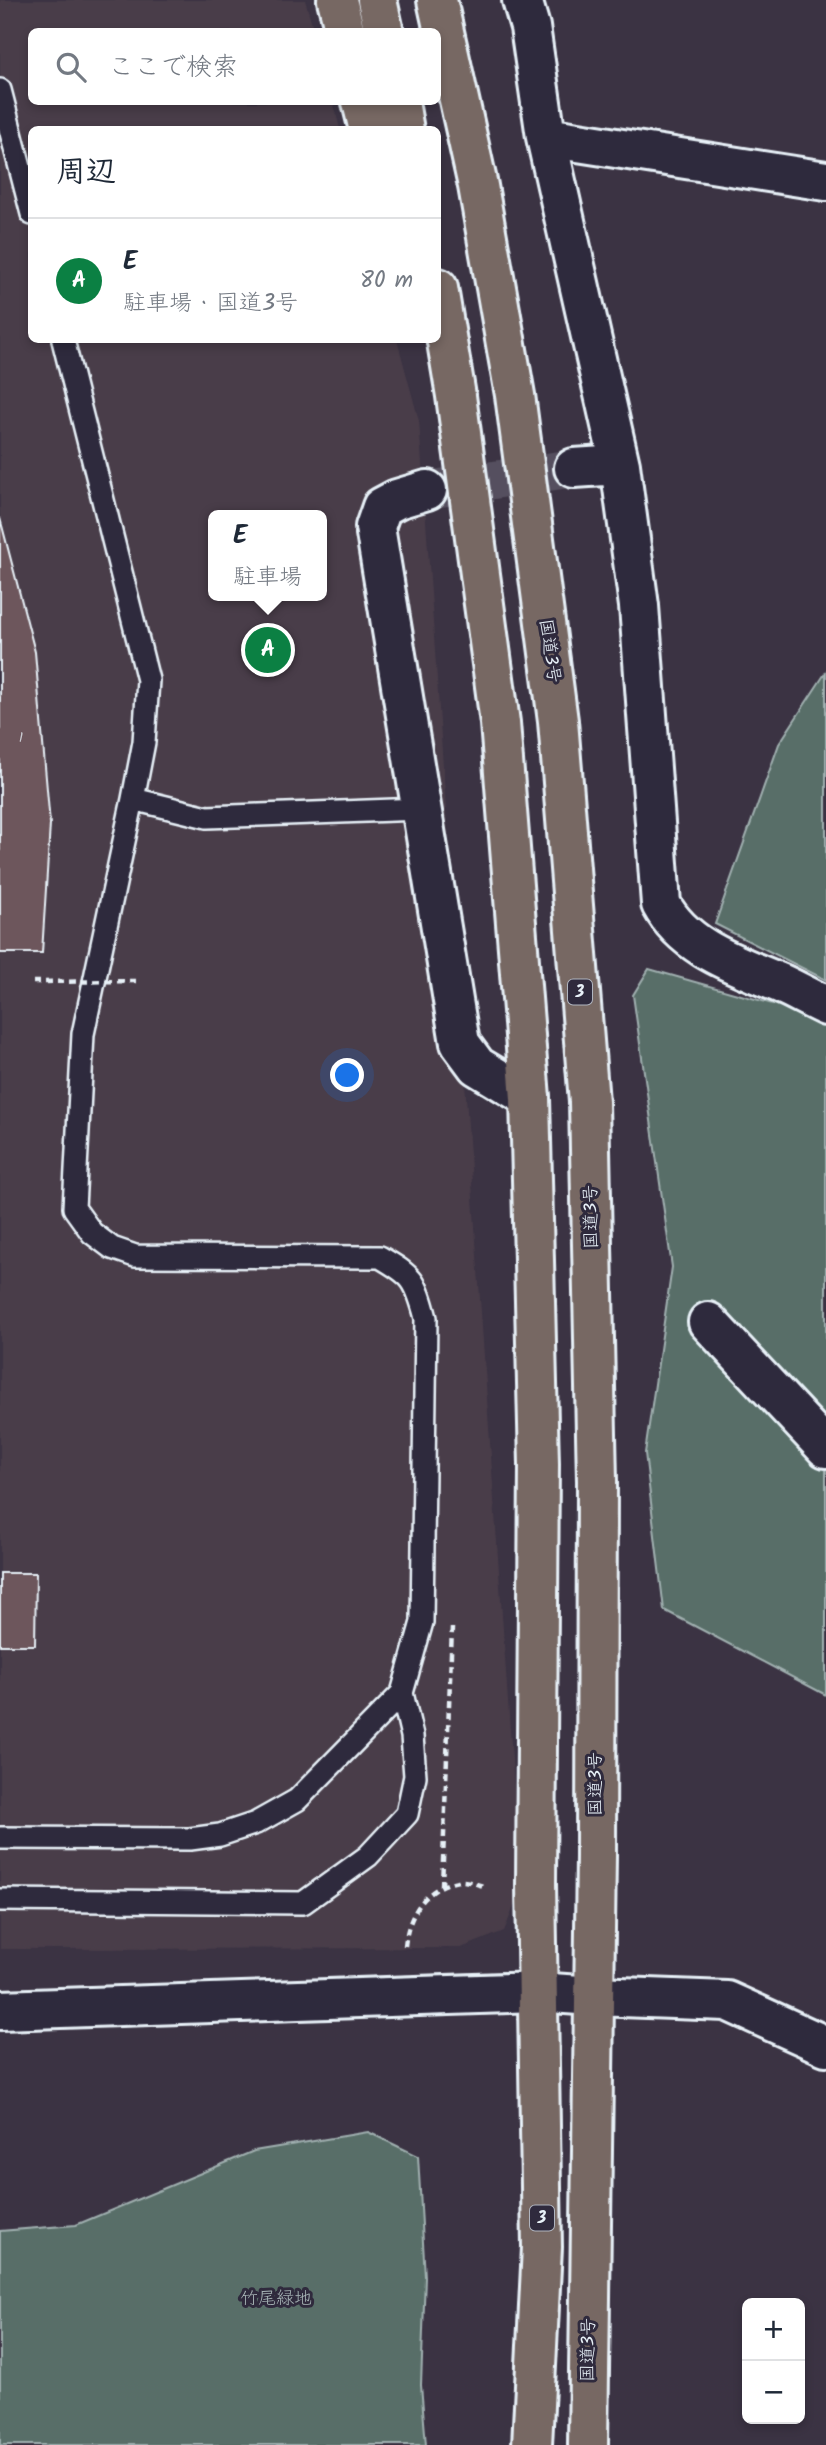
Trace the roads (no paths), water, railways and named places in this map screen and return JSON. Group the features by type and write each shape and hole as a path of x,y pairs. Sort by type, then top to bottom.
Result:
{"highway":[{"path":"337,0 344,28"},
{"path":"377,0 383,28"},
{"name":"国道3号","path":"443,1 517,408 558,721 587,1075 597,1481 588,2445"},
{"path":"363,105 368,126"},
{"path":"399,105 403,126"},
{"name":"3","path":"441,306 456,396 500,723 530,1098 539,1464 536,1884 542,2247 532,2445"}],"street":[{"path":"522,0 530,27 546,138 620,464 639,606 662,904 669,918 693,941 724,959 826,1006"},
{"path":"546,138 826,181"},
{"path":"574,468 620,464"},
{"path":"427,490 397,499 382,507 375,527 460,1043 477,1066 530,1098"},
{"path":"708,1322 826,1448"},
{"path":"0,1985 469,1976 537,1992"},
{"path":"0,2010 537,1992 727,2001 826,2046"}],"lane":[{"path":"0,90 28,198"},
{"path":"0,1900 303,1903 368,1856 407,1814 415,1776 412,1736 402,1693 422,1622 426,1318 418,1289 406,1272 380,1257 135,1256 112,1248 92,1233 74,1208 83,1034 134,799 144,742 148,680 64,343"},
{"path":"134,799 207,817 421,809"},
{"path":"0,1838 190,1839 220,1835 256,1824 296,1800 402,1693"}],"tunnel":[{"path":"427,490 574,468"}],"place":[{"name":"E","path":"268,650"}],"park label":[{"name":"竹尾緑地","path":"276,2299"}]}
